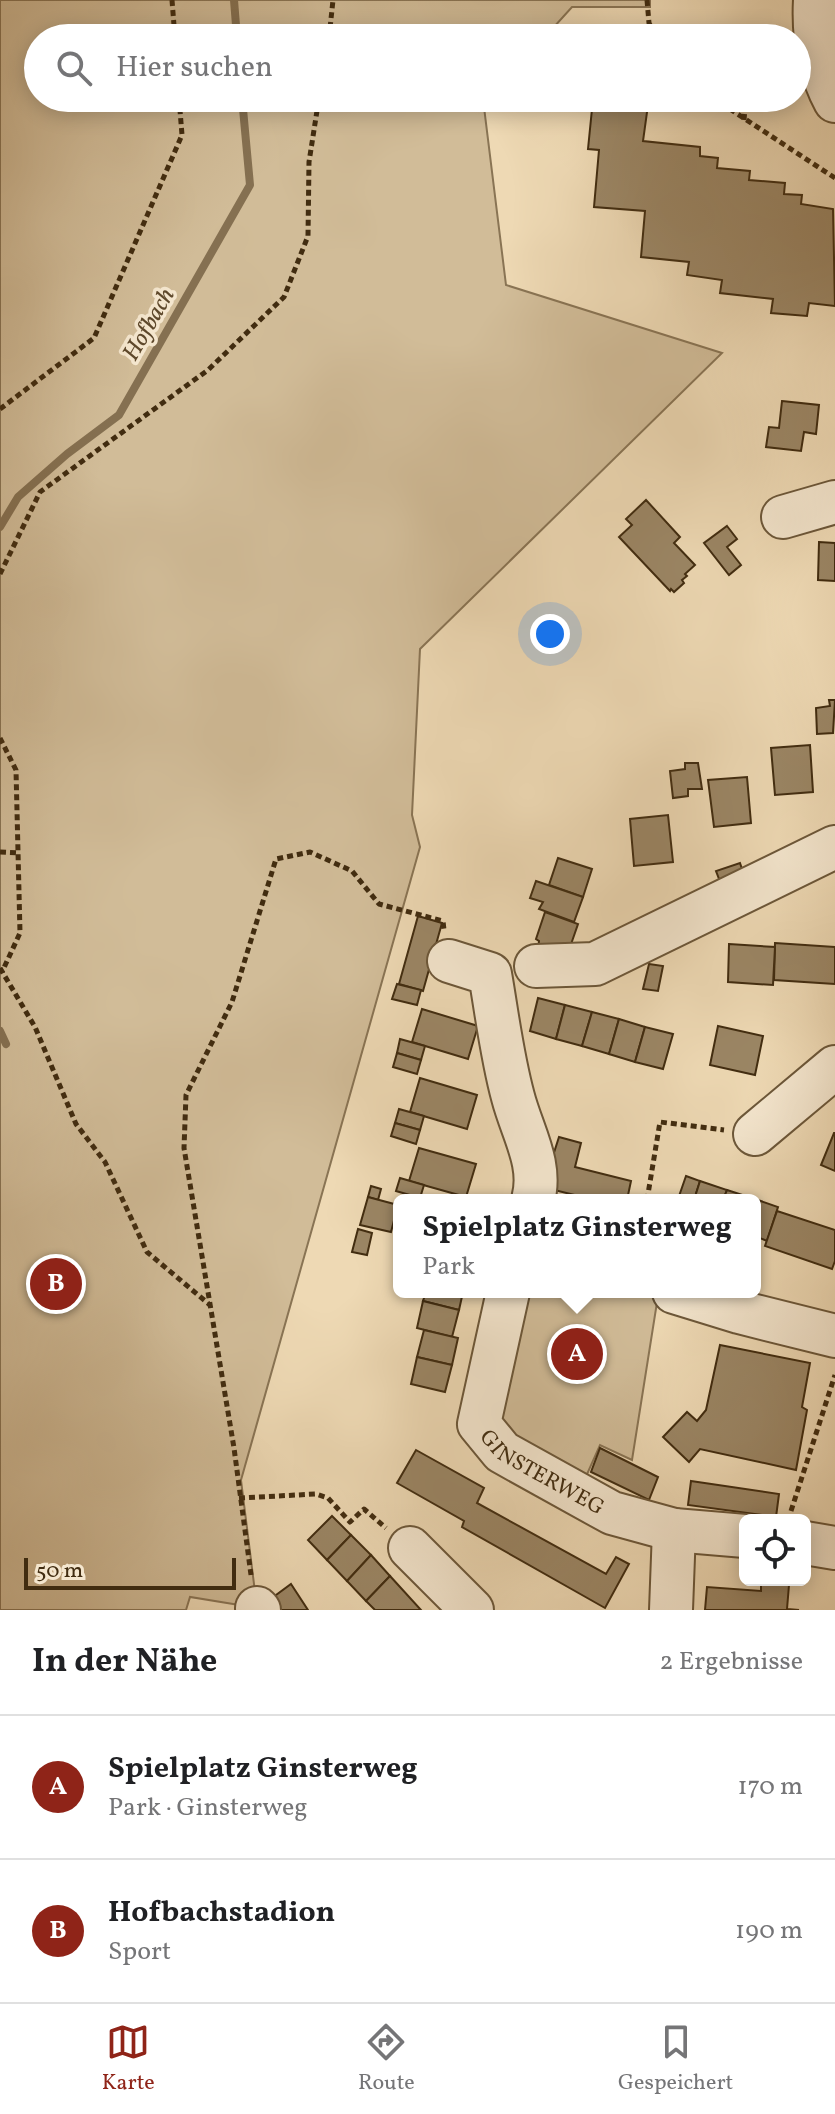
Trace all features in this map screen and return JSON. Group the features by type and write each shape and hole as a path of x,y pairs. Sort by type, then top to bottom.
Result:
{"street":[{"path":"815,0 813,26 818,84"},
{"path":"783,517 835,502"},
{"path":"536,966 595,964 835,847"},
{"path":"449,961 490,974 512,1096 535,1164 535,1194"},
{"path":"755,1134 835,1067"},
{"name":"GINSTERWEG","path":"507,1298 479,1424 502,1452 612,1513 674,1530 739,1535"},
{"path":"694,1298 835,1336"},
{"path":"671,1610 674,1530"},
{"path":"811,1534 835,1548"},
{"path":"410,1548 472,1610"}],"path":[{"path":"172,0 174,24"},
{"path":"330,24 333,0"},
{"path":"647,0 650,24"},
{"path":"0,409 94,338 182,135 180,112"},
{"path":"0,574 40,492 208,370 284,297 308,236 309,162 317,112"},
{"path":"732,112 835,178"},
{"path":"744,121 745,112"},
{"path":"0,738 16,770 20,933 1,970 35,1027 76,1124 105,1162 147,1252 210,1306"},
{"path":"0,852 19,853"},
{"path":"258,1609 184,1148 186,1095 232,1002 276,859 310,852 352,871 379,904 443,921 449,961"},
{"path":"648,1194 660,1122 755,1134"},
{"path":"801,1514 835,1375"},
{"path":"239,1498 316,1494 328,1498 350,1522 364,1509 410,1548"}],"shaded area":[{"path":"0,0 650,0 650,7 572,7 557,24 24,24 24,112 485,112 506,285 722,353 420,649 412,815 420,847 241,1480 257,1608 190,1597 186,1610 0,1610"},
{"path":"519,1298 658,1298 632,1460 600,1445 584,1481 512,1438 491,1412"}],"building":[{"path":"592,112 647,112 643,141 700,147 700,156 718,158 717,168 750,171 749,180 785,183 784,194 802,195 801,204 833,209 835,306 809,303 807,316 771,313 773,299 720,293 722,280 687,275 689,262 641,257 645,211 594,207 599,150 588,149"},
{"path":"782,401 819,405 816,434 804,432 801,451 766,447 769,427 779,428"},
{"path":"646,500 680,537 674,543 695,565 674,592 619,537 632,525 626,519"},
{"path":"727,526 737,539 727,547 741,565 729,575 704,543"},
{"path":"819,542 835,543 835,581 818,580"},
{"path":"829,700 835,700 833,733 817,734 816,708 830,706"},
{"path":"810,745 813,792 775,795 771,748"},
{"path":"685,763 698,763 702,789 688,789 688,796 673,798 670,771 685,769"},
{"path":"747,777 751,823 714,827 708,780"},
{"path":"668,815 673,862 634,866 630,819"},
{"path":"558,858 592,869 583,897 549,885"},
{"path":"740,863 744,875 721,884 716,871"},
{"path":"536,881 583,897 574,922 539,909 543,902 530,898"},
{"path":"545,912 578,924 569,950 537,959 539,941 536,939"},
{"path":"418,916 442,923 423,991 399,984"},
{"path":"775,943 835,947 835,984 774,980"},
{"path":"729,944 775,947 773,985 728,982"},
{"path":"649,964 663,966 658,991 643,989"},
{"path":"397,984 421,990 417,1005 392,999"},
{"path":"538,998 565,1005 556,1039 530,1031"},
{"path":"565,1005 592,1012 582,1046 556,1039"},
{"path":"422,1009 478,1026 468,1059 412,1042"},
{"path":"592,1012 619,1019 609,1054 582,1046"},
{"path":"619,1019 645,1027 635,1062 609,1054"},
{"path":"718,1026 763,1036 755,1075 710,1065"},
{"path":"645,1027 673,1034 663,1069 635,1062"},
{"path":"400,1039 425,1046 421,1060 397,1053"},
{"path":"397,1053 421,1060 417,1074 393,1067"},
{"path":"420,1078 477,1095 467,1129 410,1112"},
{"path":"399,1109 424,1116 420,1130 395,1123"},
{"path":"395,1123 420,1130 416,1144 391,1136"},
{"path":"835,1133 835,1171 821,1165"},
{"path":"559,1137 581,1143 575,1167 631,1181 628,1194 570,1194 546,1188"},
{"path":"419,1148 476,1164 467,1194 455,1194 409,1181"},
{"path":"686,1176 700,1181 696,1194 680,1194"},
{"path":"400,1178 424,1185 421,1194 396,1191"},
{"path":"700,1181 727,1190 725,1194 696,1194"},
{"path":"371,1186 381,1189 378,1200 368,1197"},
{"path":"368,1197 393,1204 391,1232 360,1225"},
{"path":"761,1201 778,1207 767,1241 761,1238"},
{"path":"777,1211 835,1230 832,1269 765,1246"},
{"path":"358,1229 372,1233 367,1255 352,1252"},
{"path":"424,1298 462,1298 459,1310 423,1301"},
{"path":"423,1301 459,1310 452,1337 417,1328"},
{"path":"424,1330 458,1338 452,1365 417,1357"},
{"path":"720,1345 810,1363 802,1407 807,1410 796,1470 700,1449 689,1462 663,1437 687,1412 697,1421 706,1410"},
{"path":"417,1357 452,1365 445,1392 411,1384"},
{"path":"600,1448 658,1477 649,1500 591,1472"},
{"path":"416,1450 484,1488 477,1503 606,1574 616,1557 629,1564 605,1608 462,1527 464,1521 397,1483"},
{"path":"691,1481 779,1494 776,1514 688,1505"},
{"path":"332,1516 351,1535 327,1560 308,1540"},
{"path":"351,1535 371,1555 347,1581 327,1560"},
{"path":"371,1555 390,1576 366,1601 347,1581"},
{"path":"390,1576 421,1610 375,1610 366,1601"},
{"path":"291,1584 308,1610 280,1610 272,1598"},
{"path":"761,1586 789,1586 787,1609 799,1610 705,1610 707,1587 761,1591"}],"waterway":[{"name":"Hofbach","path":"234,0 236,24"},
{"name":"Hofbach","path":"0,527 18,497 67,454 119,415 250,185 243,112"},
{"name":"Hofbach","path":"0,1031 6,1044"}],"place":[{"name":"Hofbachstadion","path":"56,1284"},
{"name":"Spielplatz Ginsterweg","path":"577,1354"}]}
